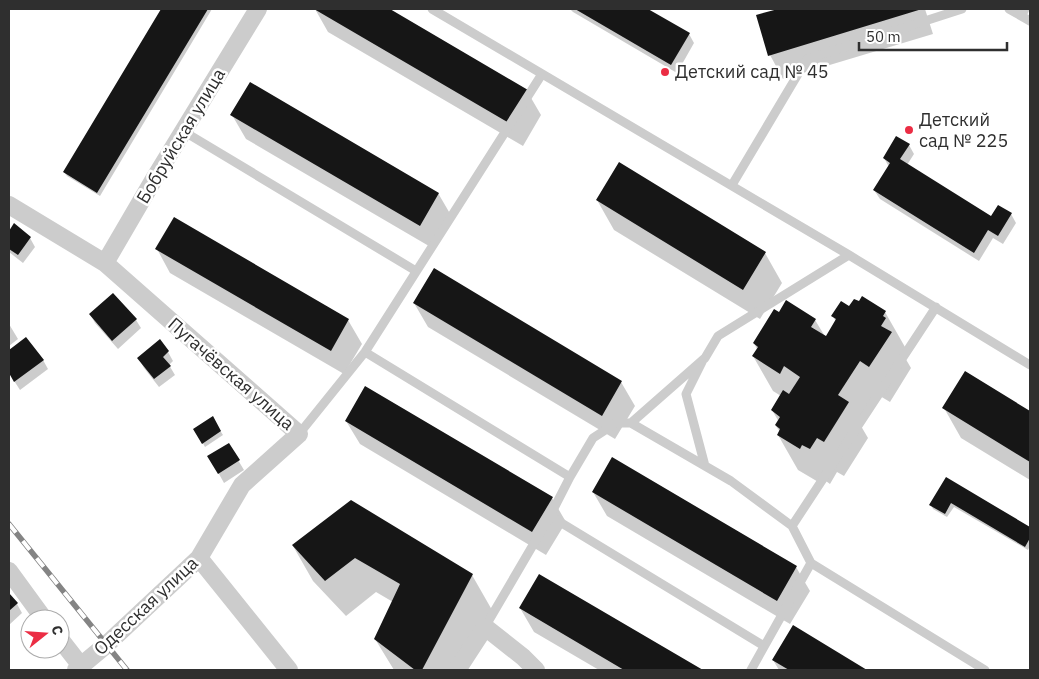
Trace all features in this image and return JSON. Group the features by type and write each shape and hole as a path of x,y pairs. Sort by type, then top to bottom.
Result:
{"street":[{"name":"Бобруйская улица","path":"106,264 154,179 258,9"},
{"name":"Пугачёвская улица","path":"9,205 106,264 299,434 242,485"},
{"name":"Одесская улица","path":"79,668 199,558 242,485"},
{"path":"199,558 289,670"},
{"path":"9,571 37,609"},
{"path":"458,670 485,627 523,657 536,670"},
{"path":"70,655 79,668"}],"lane":[{"path":"432,9 1029,361"},
{"path":"732,186 807,59 962,9"},
{"path":"1009,9 1030,22"},
{"path":"299,434 364,352 542,74"},
{"path":"183,131 416,271"},
{"path":"705,466 686,394 718,336 849,255"},
{"path":"792,526 936,307"},
{"path":"364,352 570,477"},
{"path":"631,423 705,358"},
{"path":"485,627 593,438 616,422 631,423 731,481 792,526 811,563 985,670"},
{"path":"550,516 764,646"},
{"path":"751,670 811,563"}],"building":[{"path":"161,9 208,9 97,193 63,172"},
{"path":"314,9 390,9 528,90 509,123"},
{"path":"575,9 648,9 690,33 671,65"},
{"path":"778,9 922,9 768,56 756,15"},
{"path":"250,82 439,193 420,226 230,115"},
{"path":"896,136 910,144 900,159 991,216 998,205 1012,213 998,236 988,230 974,253 873,190 890,163 883,158"},
{"path":"619,162 766,252 743,290 596,200"},
{"path":"174,217 349,319 331,351 155,249"},
{"path":"14,223 31,237 18,255 9,249 9,231"},
{"path":"434,268 622,381 602,416 413,303"},
{"path":"113,293 137,319 112,341 89,314"},
{"path":"862,296 886,311 883,316 886,318 881,326 892,332 869,367 860,361 838,395 849,402 824,442 817,438 810,449 802,445 800,449 777,435 780,429 775,425 780,417 771,410 783,390 789,394 800,377 784,366 780,374 752,356 758,347 753,343 774,309 779,312 786,300 816,319 811,327 826,336 836,319 831,316 841,301 849,306 854,299 859,301"},
{"path":"26,337 44,360 14,382 9,373 9,350"},
{"path":"160,339 169,351 163,357 171,366 154,379 137,358"},
{"path":"965,371 1030,411 1030,462 942,408"},
{"path":"365,386 553,497 532,532 345,421"},
{"path":"213,416 221,431 202,444 193,429"},
{"path":"229,443 240,460 218,474 207,456"},
{"path":"612,457 797,566 777,601 592,492"},
{"path":"946,477 1030,527 1030,538 1025,547 951,503 945,514 929,505"},
{"path":"351,500 473,574 422,670 415,670 374,639 400,584 355,558 325,581 292,545"},
{"path":"539,574 703,670 624,670 519,608"},
{"path":"9,593 18,603 9,611"},
{"path":"793,625 867,670 789,670 772,660"}],"railway":[{"path":"9,524 127,670"}],"place":[{"name":"Детский сад № 45","path":"665,72"},
{"name":"Детский сад № 225","path":"909,130"}]}
